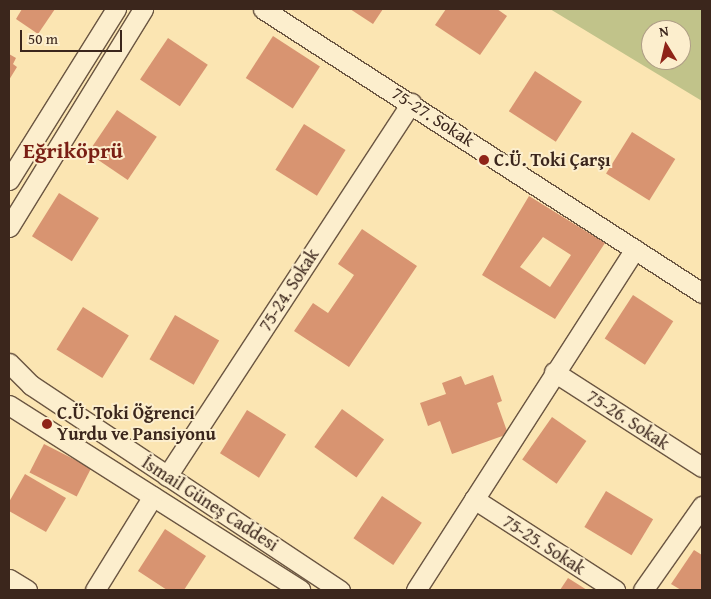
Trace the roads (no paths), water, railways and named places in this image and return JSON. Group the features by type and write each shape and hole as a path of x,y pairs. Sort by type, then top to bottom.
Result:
{"street":[{"path":"9,180 116,9"},
{"path":"9,227 143,9"},
{"name":"75-27. Sokak","path":"263,9 412,103 702,293"},
{"name":"75-24. Sokak","path":"167,476 412,103"},
{"path":"416,590 554,372 635,249"},
{"name":"İsmail Güneş Caddesi","path":"9,364 32,385 340,590"},
{"name":"75-26. Sokak","path":"554,372 702,467"},
{"name":"İsmail Güneş Caddesi","path":"9,405 300,590"},
{"path":"95,590 153,496"},
{"name":"75-25. Sokak","path":"474,499 615,590"},
{"path":"643,590 702,506"},
{"path":"9,579 27,590"}],"place":[{"name":"C.Ü. Toki Çarşı","path":"484,160"},
{"name":"C.Ü. Toki Öğrenci Yurdu ve Pansiyonu","path":"47,424"}],"district":[{"name":"Eğriköprü","path":"73,151"}]}
